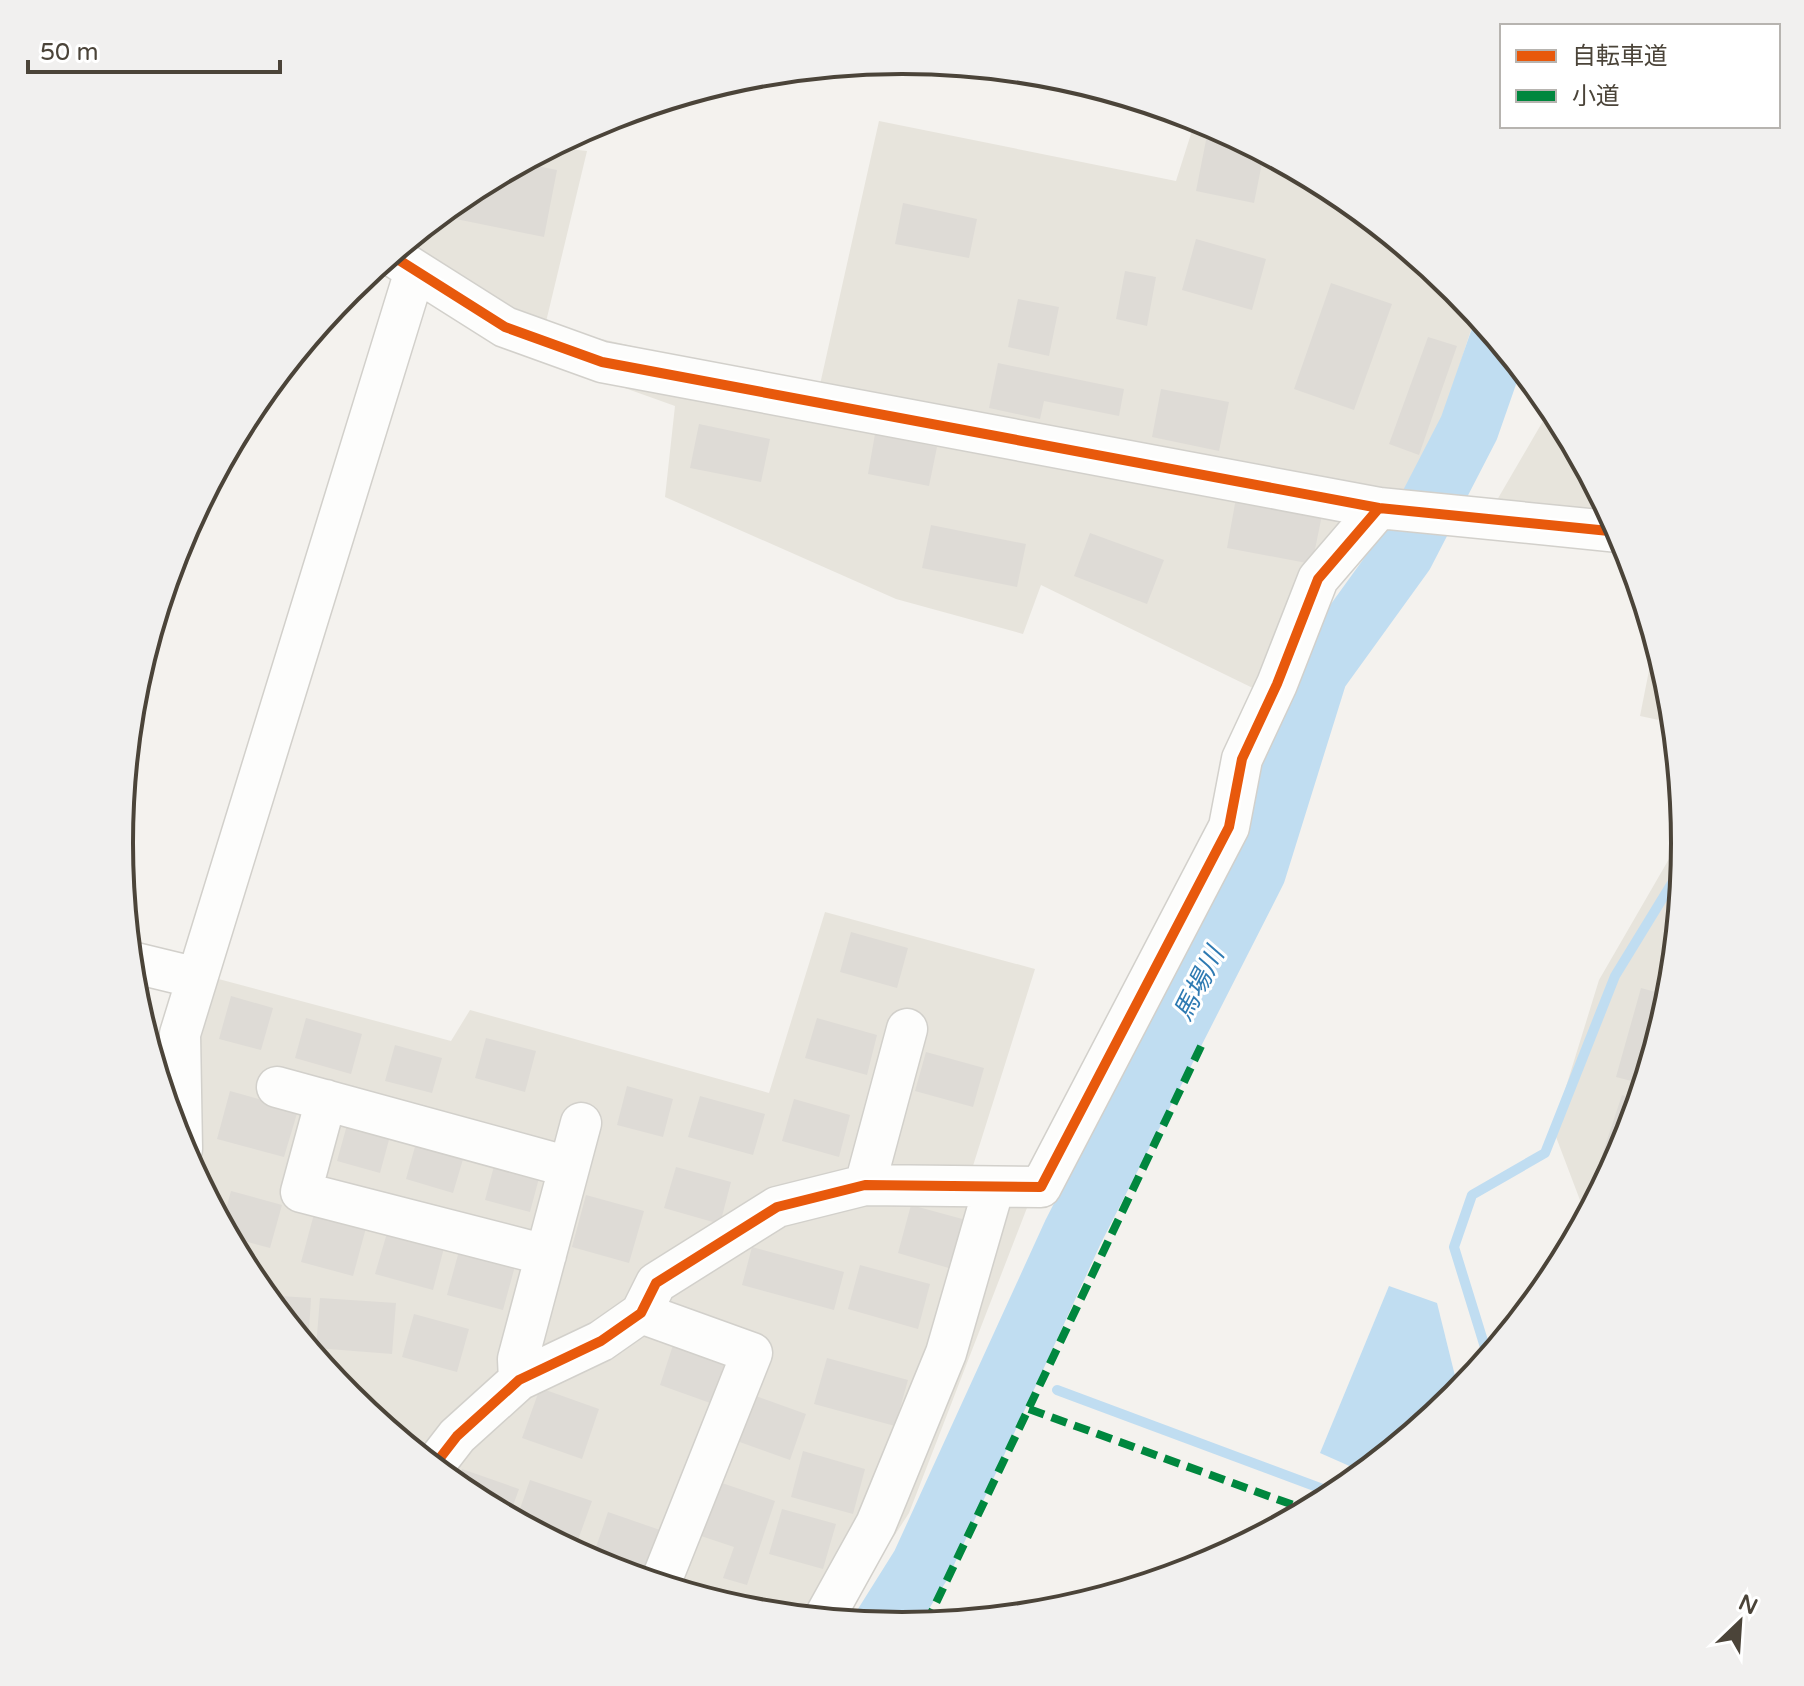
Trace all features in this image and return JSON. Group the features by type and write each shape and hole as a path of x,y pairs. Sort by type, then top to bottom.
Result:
{"street":[{"path":"181,1109 180,1034 403,263 505,327 602,362 1379,508 1604,530"},
{"path":"440,1457 457,1436 519,1380 601,1341 641,1313 656,1283 777,1207 865,1185 1041,1187 1229,827 1242,759 1277,684 1318,579 1379,508"},
{"path":"144,965 197,978"},
{"path":"865,1185 907,1029"},
{"path":"277,1087 569,1167"},
{"path":"326,1100 301,1192 546,1255"},
{"path":"519,1380 518,1359 581,1123"},
{"path":"830,1608 876,1524 946,1353 994,1187"},
{"path":"641,1313 752,1353 664,1574"}],"shaded area":[{"path":"879,121 1176,181 1192,131 1242,153 1286,177 1370,233 1446,299 1472,327 1426,470 1290,615 1261,692 1041,585 1023,634 896,599 665,497 675,406 510,347 419,253 419,245 434,233 518,177 571,149 587,151 545,326 819,389"},
{"path":"1543,421 1592,503 1609,543 1479,531"},
{"path":"1650,666 1660,720 1640,716"},
{"path":"1670,856 1664,943 1645,1042 1612,1137 1581,1203 1553,1129 1599,980"},
{"path":"825,912 1035,969 972,1169 1042,1169 909,1513 847,1609 752,1597 703,1586 608,1553 517,1509 434,1453 395,1421 358,1387 292,1311 236,1227 212,1183 201,1157 195,1038 211,977 451,1041 470,1010 769,1093"}],"water":[{"path":"1389,1286 1437,1303 1455,1377 1409,1421 1351,1467 1320,1453"}],"building":[{"path":"1207,138 1262,164 1254,203 1196,191"},
{"path":"538,166 557,170 544,237 454,219"},
{"path":"903,203 977,219 969,258 895,244"},
{"path":"1196,239 1266,259 1252,310 1182,290"},
{"path":"1125,271 1156,277 1147,326 1116,319"},
{"path":"1331,283 1392,304 1354,410 1294,389"},
{"path":"1018,299 1059,307 1049,356 1008,347"},
{"path":"1428,337 1457,346 1419,455 1389,444"},
{"path":"998,363 1124,389 1119,416 1044,401 1040,419 989,408"},
{"path":"1161,389 1229,402 1219,451 1152,437"},
{"path":"699,424 770,439 761,482 690,468"},
{"path":"875,434 937,447 929,486 868,474"},
{"path":"1236,498 1322,515 1312,564 1227,548"},
{"path":"931,525 1026,544 1017,587 922,568"},
{"path":"1090,533 1164,560 1147,604 1074,576"},
{"path":"851,932 908,948 897,988 840,972"},
{"path":"1641,988 1656,992 1633,1081 1616,1077"},
{"path":"231,996 273,1008 261,1050 219,1039"},
{"path":"306,1018 362,1034 351,1074 295,1058"},
{"path":"817,1018 877,1035 867,1075 805,1058"},
{"path":"486,1038 536,1051 525,1092 475,1078"},
{"path":"395,1045 442,1058 432,1093 385,1081"},
{"path":"926,1052 984,1068 973,1107 915,1091"},
{"path":"627,1086 673,1099 663,1137 617,1125"},
{"path":"230,1091 298,1110 284,1157 217,1139"},
{"path":"1622,1095 1627,1097 1604,1156"},
{"path":"700,1096 765,1114 753,1155 688,1137"},
{"path":"794,1099 850,1115 839,1157 782,1141"},
{"path":"347,1125 390,1136 380,1173 337,1161"},
{"path":"416,1143 464,1156 453,1193 406,1179"},
{"path":"494,1166 539,1178 530,1212 485,1200"},
{"path":"676,1167 731,1182 720,1224 664,1208"},
{"path":"231,1191 282,1205 270,1248 245,1241 226,1209"},
{"path":"586,1195 644,1211 629,1263 572,1247"},
{"path":"911,1205 966,1220 952,1269 898,1253"},
{"path":"314,1214 366,1228 353,1276 301,1262"},
{"path":"387,1233 444,1248 433,1290 375,1274"},
{"path":"752,1247 844,1272 834,1310 742,1285"},
{"path":"459,1251 515,1266 503,1310 447,1295"},
{"path":"860,1265 930,1284 918,1329 848,1309"},
{"path":"281,1296 311,1298 309,1332"},
{"path":"320,1298 396,1303 392,1354 323,1349 317,1341"},
{"path":"414,1314 469,1329 457,1372 402,1357"},
{"path":"674,1342 727,1360 713,1404 660,1385"},
{"path":"827,1358 908,1380 895,1426 814,1404"},
{"path":"540,1388 599,1409 582,1459 522,1438"},
{"path":"753,1395 806,1414 790,1460 737,1441"},
{"path":"803,1451 865,1469 853,1514 791,1497"},
{"path":"462,1469 519,1489 513,1506 475,1482 461,1472"},
{"path":"530,1480 592,1501 578,1540 519,1510"},
{"path":"719,1482 775,1501 747,1585 723,1578 734,1547 701,1536"},
{"path":"782,1509 836,1524 823,1569 769,1554"},
{"path":"608,1512 660,1530 647,1568 596,1548"}],"waterway":[{"name":"馬場川","path":"892,1612 921,1565 1073,1232 1256,872 1318,673 1404,554 1469,428 1495,354"},
{"path":"1484,1345 1454,1247 1472,1195 1545,1153 1615,976 1669,887"},
{"path":"1057,1390 1320,1488"}],"marked path":[{"path":"932,1611 1203,1042"},
{"path":"1029,1409 1293,1505"}],"cycle path":[{"path":"400,261 505,327 602,362 1379,508 1604,530"},
{"path":"440,1457 457,1436 519,1380 601,1341 641,1313 656,1283 777,1207 865,1185 1041,1187 1229,827 1242,759 1277,684 1318,579 1379,508"}]}
